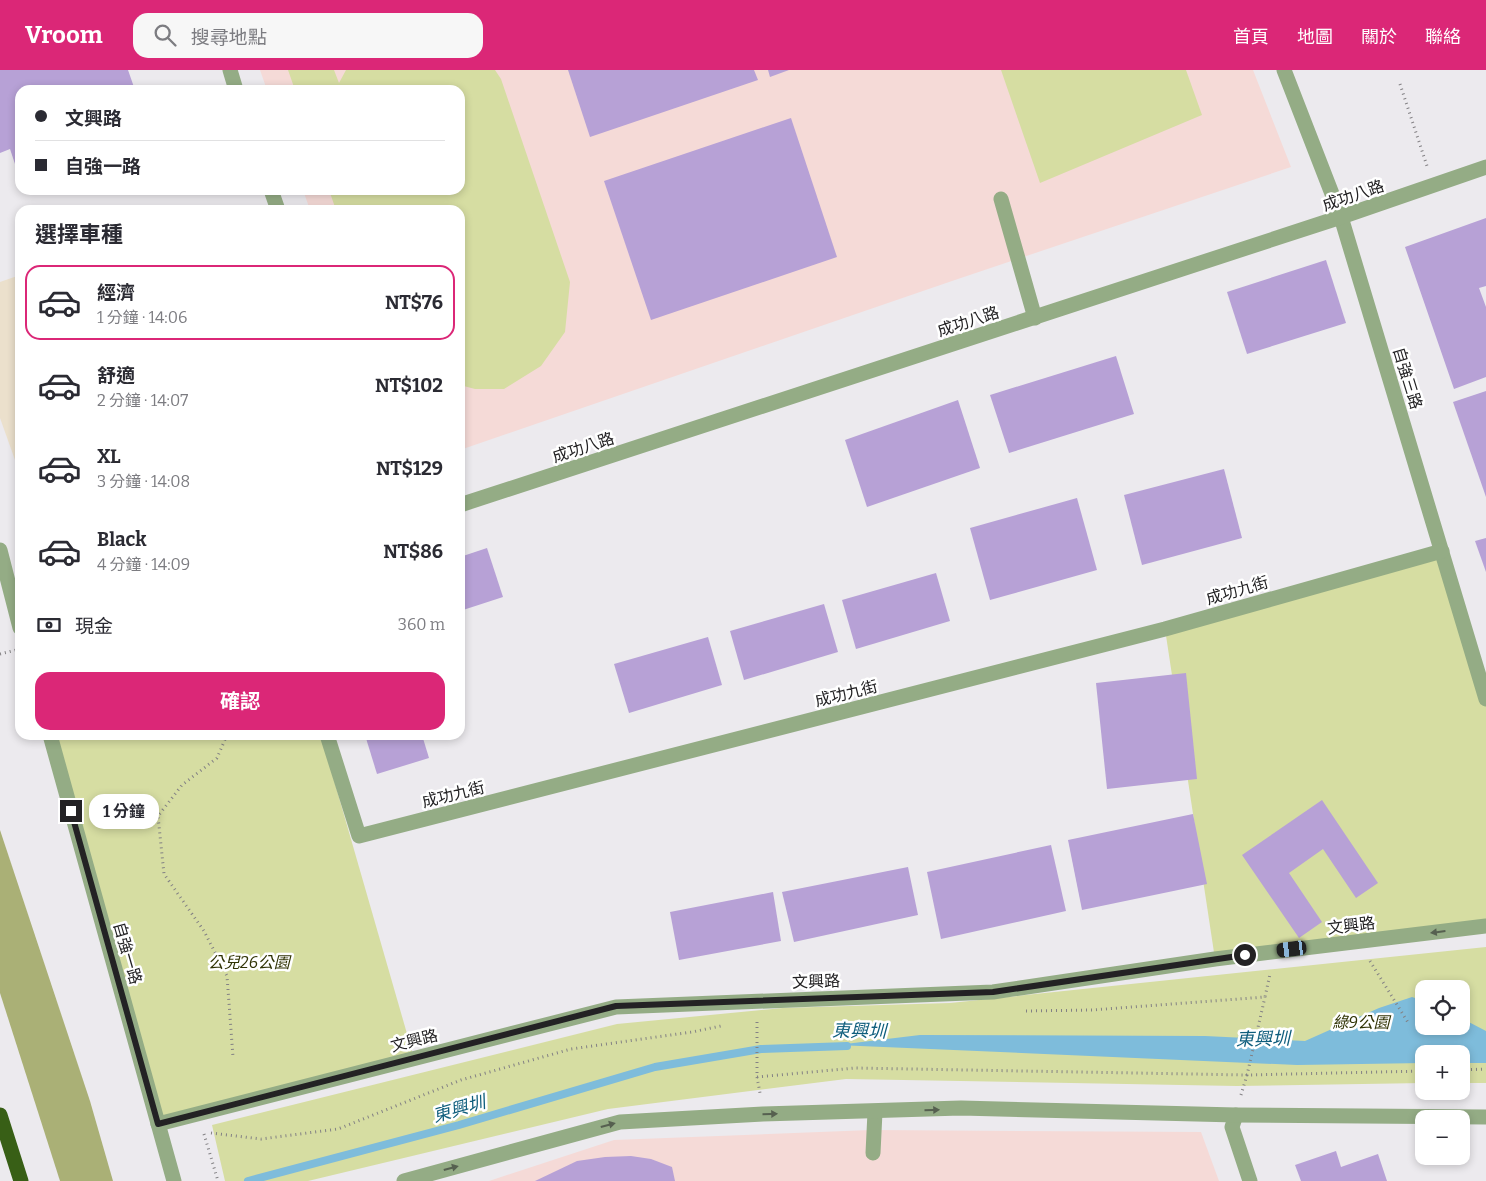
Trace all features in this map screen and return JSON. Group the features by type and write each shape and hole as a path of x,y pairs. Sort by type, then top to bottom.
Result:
{"highway":[{"path":"0,1115 21,1181"}],"street":[{"path":"230,70 234,85"},
{"name":"自強三路","path":"1284,70 1341,217 1486,699"},
{"name":"成功八路","path":"465,503 1035,318 1434,186 1486,167"},
{"path":"1001,199 1035,318"},
{"path":"0,550 15,608"},
{"name":"成功九街","path":"329,740 359,836 1155,631 1442,551"},
{"name":"自強一路","path":"51,740 174,1181"},
{"name":"文興路","path":"158,1124 616,1006 993,992 1215,959 1486,926"},
{"path":"404,1181 620,1122 763,1114 961,1108 1236,1115 1486,1117"},
{"path":"873,1153 875,1112"},
{"path":"1236,1115 1232,1127 1250,1181"}],"path":[{"path":"1400,84 1434,186"},
{"path":"0,654 15,650"},
{"path":"225,740 217,758 182,786 158,816 164,874 204,931 227,976 233,1057"},
{"path":"1384,983 1409,1024"},
{"path":"1236,1115 1265,997"},
{"path":"757,1018 757,1077 855,1068 1247,1076 1415,1071"},
{"path":"218,1181 204,1133 261,1139 338,1129 461,1080 571,1049 692,1032"},
{"path":"1470,1070 1486,1069"}],"shaded area":[{"path":"260,70 1253,70 1291,167 465,448 465,205 308,205 305,195 465,195 465,85 265,85"},
{"path":"15,277 15,460 0,418 0,282"},
{"path":"871,1130 1201,1132 1219,1181 489,1181 614,1140"}],"green space":[{"path":"288,70 334,70 339,83 346,70 495,70 501,79 570,282 565,332 541,366 504,389 475,389 465,386 465,205 334,205 331,195 465,195 465,85 293,85"},
{"path":"1001,70 1186,70 1202,115 1040,183"},
{"path":"1442,551 1486,699 1486,926 1215,959 1165,629"},
{"name":"公兒26公園","path":"51,740 322,740 414,1058 158,1124"},
{"path":"0,830 90,1101 113,1181 60,1181 0,993"},
{"name":"綠9公園","path":"1486,947 1486,1083 1470,1083 1470,1045 1415,1045 1415,1083 1237,1086 846,1079 608,1109 308,1181 225,1181 212,1125 617,1024 783,1008 950,1003"}],"water":[{"path":"1412,997 1415,998 1415,1035 1470,1035 1470,1023 1486,1031 1486,1063 1470,1063 1470,1045 1415,1045 1415,1063 1297,1065 837,1045 920,1035 1205,1036 1305,1041 1379,1008"}],"building":[{"path":"0,70 128,70 133,85 15,85 15,164 10,149 0,153"},
{"path":"568,70 754,70 758,80 590,137"},
{"path":"768,70 789,70 770,77"},
{"path":"791,118 837,257 651,320 604,181"},
{"path":"1486,218 1486,286 1479,288 1486,307 1486,377 1454,389 1405,247"},
{"path":"1326,260 1346,323 1247,354 1227,292"},
{"path":"1116,356 1134,414 1009,453 990,395"},
{"path":"1486,391 1486,497 1453,402"},
{"path":"958,400 980,468 867,507 845,440"},
{"path":"1224,469 1242,538 1142,565 1124,495"},
{"path":"1077,498 1097,570 990,600 970,528"},
{"path":"1486,538 1486,572 1475,541"},
{"path":"487,548 503,597 465,609 465,555"},
{"path":"936,573 950,621 856,649 842,600"},
{"path":"824,604 838,652 744,680 730,631"},
{"path":"708,637 722,685 629,713 614,664"},
{"path":"1186,673 1197,779 1107,789 1096,683"},
{"path":"367,740 424,740 429,758 377,774"},
{"path":"1322,800 1378,883 1356,898 1323,849 1289,873 1322,922 1299,938 1242,855"},
{"path":"1193,814 1207,884 1082,910 1068,840"},
{"path":"1051,845 1066,911 941,939 927,872"},
{"path":"908,867 918,915 794,942 782,892"},
{"path":"773,892 781,941 679,960 670,912"},
{"path":"1336,1151 1341,1167 1378,1154 1387,1181 1301,1181 1295,1165"},
{"path":"631,1156 651,1159 672,1167 675,1181 535,1181 577,1161"}],"waterway":[{"name":"東興圳","path":"248,1181 459,1125 655,1067 761,1049 847,1046"}],"route":[{"path":"71,811 158,1124 616,1006 993,992 1245,955"}]}
